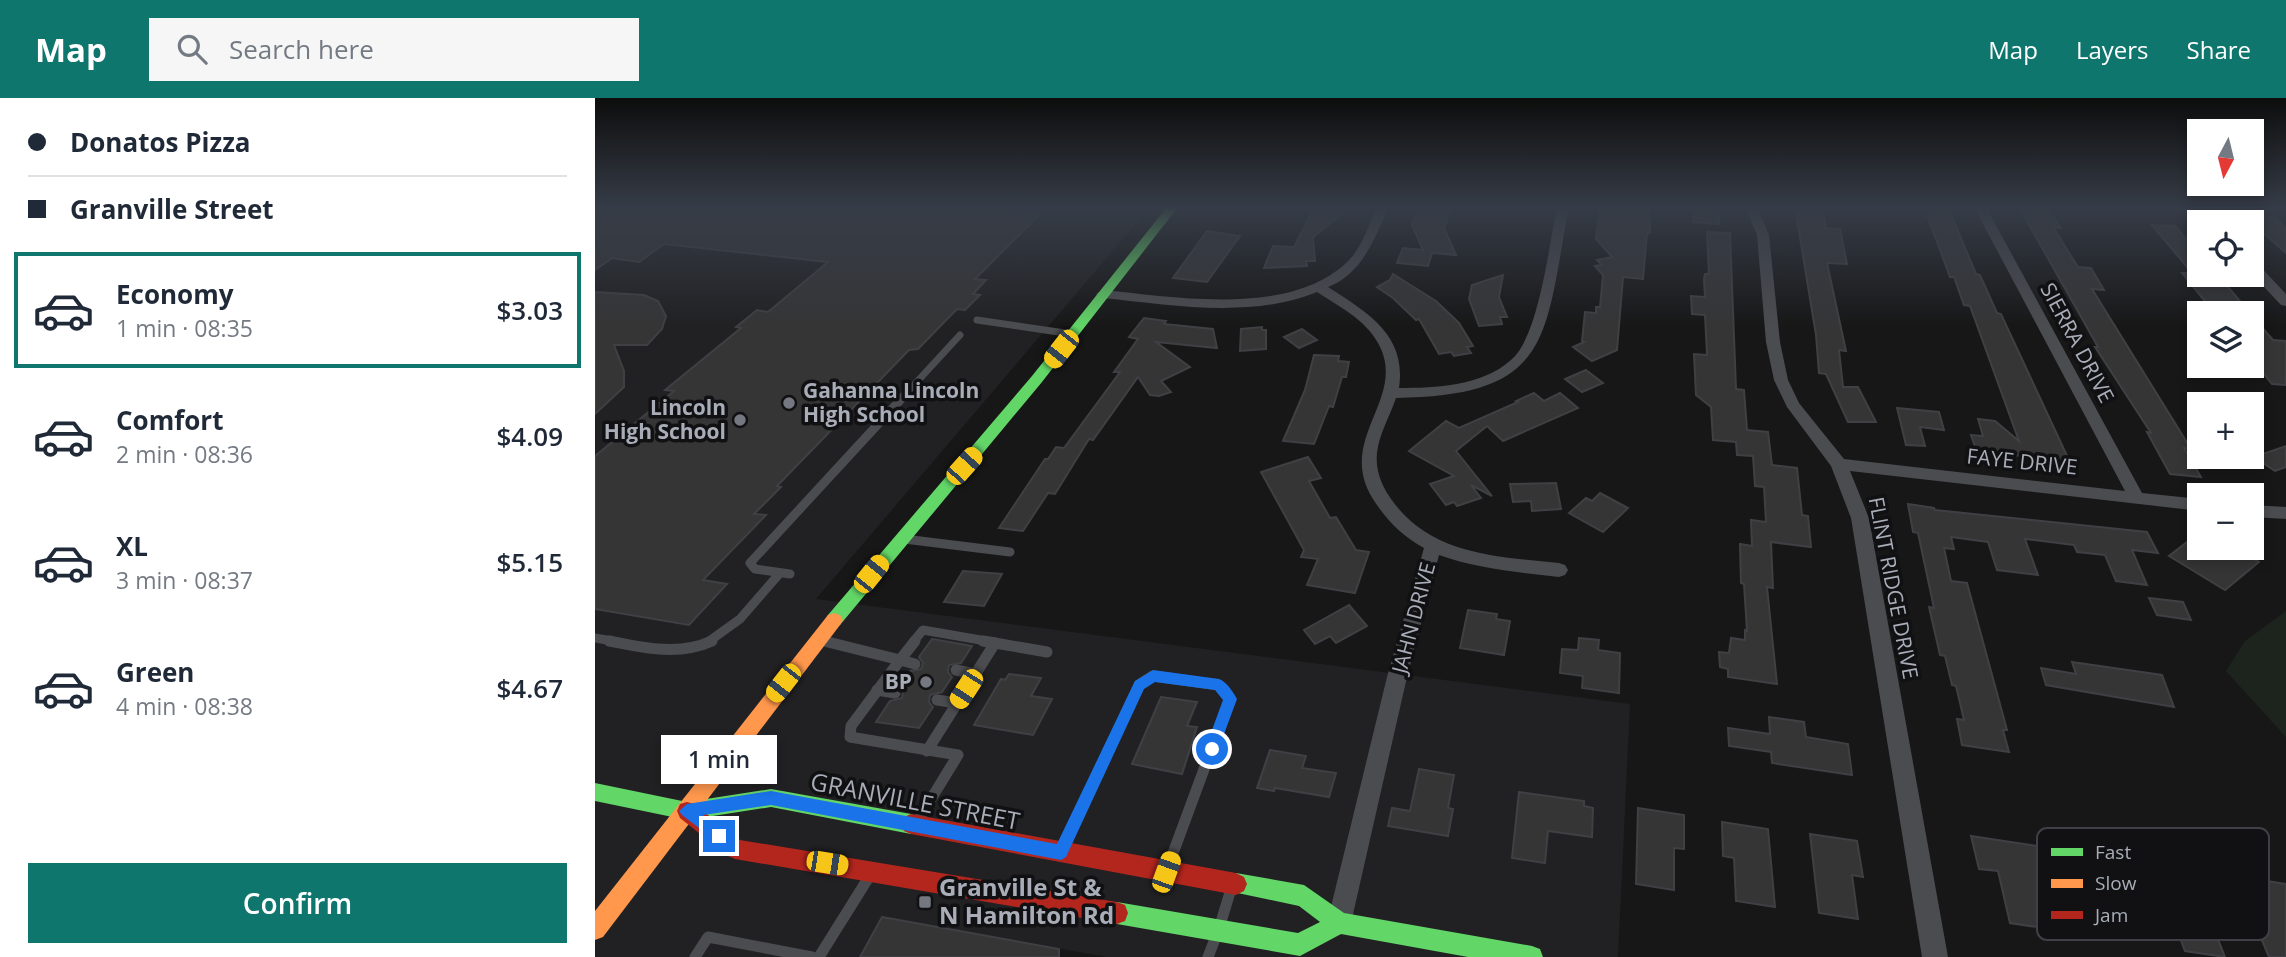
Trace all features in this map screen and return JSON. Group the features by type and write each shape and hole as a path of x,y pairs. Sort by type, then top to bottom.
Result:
{"main road":[{"path":"595,929 817,640 900,538 977,452 1141,247"},
{"path":"595,792 687,811 735,849 873,870 1218,930 1298,951 1339,923"},
{"name":"GRANVILLE STREET","path":"687,811 771,798 1232,886 1304,897 1339,923 1398,939 1532,957"}],"street":[{"path":"1103,294 1252,303 1294,296 1318,287 1354,264 1363,247"},
{"path":"1390,393 1452,390 1487,379 1516,364 1533,341 1539,325 1555,247"},
{"name":"FLINT RIDGE DRIVE","path":"1764,247 1773,342 1781,380 1792,404 1839,464 1860,518 1935,957"},
{"name":"SIERRA DRIVE","path":"2002,247 2137,498"},
{"path":"2264,279 2286,302"},
{"name":"JAHN DRIVE","path":"1318,287 1358,314 1381,334 1390,352 1394,370 1390,393 1369,450 1371,481 1388,512 1413,536 1433,548 1423,576 1397,677 1339,923"},
{"name":"FAYE DRIVE","path":"1839,464 2187,504"},
{"path":"2264,512 2286,513"},
{"path":"1433,548 1471,559 1559,570"}],"lane":[{"path":"977,320 1073,334"},
{"path":"595,638 649,647 683,649 711,642 734,624 785,573 755,569 750,563 960,335"},
{"path":"900,538 1010,552"},
{"path":"915,824 958,755 849,737 851,726 923,630 1047,652"},
{"path":"817,640 915,664"},
{"path":"927,751 995,642"},
{"path":"956,670 975,674"},
{"path":"1061,852 1139,685 1153,676 1219,685 1230,699 1166,872"},
{"path":"877,690 895,693"},
{"path":"937,700 957,703"},
{"path":"819,957 873,870"},
{"path":"1208,957 1232,886"},
{"path":"695,957 708,937 812,957"}],"shaded area":[{"path":"595,247 1116,247 816,599 1630,704 1618,957 1107,957 883,917 860,957 595,957"},
{"path":"2286,611 2286,737 2226,671 2245,641"}],"building":[{"name":"Lincoln High School","path":"595,247 660,247 639,262 612,258 595,270"},
{"name":"Lincoln High School","path":"692,247 1007,247 975,279 986,280 973,294 980,295 965,310 957,309 918,349 909,350 777,486 781,487 754,514 766,515 703,580 727,584 689,625 595,609 595,456 674,391 665,390 741,328 736,327 757,310 768,312 828,262"},
{"path":"1195,247 1232,247 1207,282 1173,278"},
{"path":"1273,247 1314,247 1315,261 1306,261 1307,266 1264,268"},
{"path":"1422,247 1452,247 1456,255 1432,253 1428,266 1397,263 1403,248 1423,250"},
{"path":"1603,247 1646,247 1643,279 1623,277 1617,350 1592,361 1573,347 1584,342 1585,312 1596,313 1596,307 1600,307 1603,275 1595,266 1602,265 1597,260 1612,257"},
{"path":"1708,247 1731,247 1736,389 1744,390 1747,430 1768,432 1772,465 1797,468 1802,515 1808,516 1811,547 1771,542 1773,588 1767,587 1777,684 1728,677 1728,669 1720,667 1719,652 1729,653 1731,638 1745,640 1745,630 1747,631 1744,584 1741,583 1740,544 1752,546 1751,520 1766,522 1764,487 1755,486 1753,456 1737,455 1736,442 1713,440 1711,407 1696,395 1694,354 1707,355 1705,315 1692,314 1691,296 1705,297 1704,279 1705,274 1709,274"},
{"path":"1802,247 1844,247 1847,264 1827,263 1846,351 1839,350 1843,387 1858,387 1876,422 1848,422 1826,374 1819,373 1816,335"},
{"path":"1939,247 1965,247 1997,313 2001,314 2069,460 1977,452 1971,435 1983,436 1978,419 1995,421 2019,441 1970,306 1964,305 1954,277 1950,277"},
{"path":"2042,247 2066,247 2078,267 2091,268 2104,290 2092,289 2187,443 2187,448 2184,448 2187,453 2187,469 2196,469 2201,477 2170,474 2147,432 2151,433 2095,347 2098,347"},
{"path":"2170,247 2187,247 2187,267"},
{"path":"1393,274 1436,301 1459,323 1473,346 1467,347 1471,353 1454,356 1451,352 1439,354 1419,319 1416,320 1377,287 1390,280"},
{"path":"1503,275 1499,297 1507,317 1500,317 1502,324 1479,326 1469,299 1472,285"},
{"path":"2193,287 2228,287 2240,301 2205,301"},
{"path":"595,292 644,295 658,301 666,316 662,329 647,345 614,345 624,371 624,387 595,414"},
{"path":"1144,318 1166,321 1164,324 1213,329 1217,348 1156,342 1190,367 1161,381 1171,392 1159,396 1150,395 1138,377 1093,440 1089,439 1055,494 1048,493 1023,531 999,528 1045,459 1048,459 1056,447 1064,448 1120,372 1114,372 1138,339 1129,337"},
{"path":"1262,327 1262,330 1266,330 1266,349 1240,351 1241,329"},
{"path":"1302,329 1317,340 1299,348 1284,337"},
{"path":"2264,330 2273,340 2286,341 2286,385 2272,384 2264,374"},
{"path":"1314,355 1339,356 1338,361 1349,362 1346,377 1342,377 1333,407 1329,406 1314,444 1283,441 1305,390"},
{"path":"1586,370 1603,383 1582,392 1565,379"},
{"path":"1534,393 1544,401 1560,393 1578,408 1503,441 1487,426 1456,451 1492,496 1471,485 1481,498 1457,506 1454,502 1446,505 1430,484 1454,476 1409,451 1446,421 1459,428"},
{"path":"1897,408 1939,412 1944,430 1920,427 1925,446 1906,445"},
{"path":"2286,446 2286,467 2275,471 2264,464 2264,454"},
{"path":"1308,457 1321,478 1309,481 1330,518 1336,517 1356,550 1369,552 1355,593 1307,585 1318,559 1301,557 1304,550 1261,472"},
{"path":"1556,483 1561,509 1532,511 1531,501 1513,502 1510,484"},
{"path":"1600,493 1628,508 1603,532 1569,513 1586,498 1592,501"},
{"path":"1908,504 1935,510 2147,532 2158,553 2132,550 2147,585 2116,581 2105,555 2077,552 2074,545 2025,539 2038,575 1997,570 1988,542 1951,537 1954,549 1944,548 1951,581 1967,583 2007,730 2003,730 2009,752 1962,745 1957,719 1964,720 1945,656 1940,655 1929,607 1934,608 1918,533 1913,532"},
{"path":"2187,542 2187,560 2259,562 2225,590 2169,556"},
{"path":"963,571 1002,574 984,606 944,602"},
{"path":"2149,598 2183,602 2191,620 2157,615"},
{"path":"1349,605 1367,626 1336,643 1330,636 1315,644 1304,630"},
{"path":"1468,610 1497,614 1496,619 1510,621 1504,655 1460,648"},
{"path":"1579,638 1599,640 1598,650 1620,653 1619,693 1582,688 1583,676 1560,673 1562,649 1578,650"},
{"name":"BP","path":"932,639 972,646 961,663 949,665 948,672 952,677 942,692 930,695 929,702 933,707 919,728 876,722 890,701 902,698 903,691 900,686 910,671 921,669 923,663 919,657"},
{"path":"2072,662 2162,675 2174,707 2046,685 2041,668 2076,674"},
{"path":"1009,674 1041,678 1031,696 1052,699 1033,735 974,725 1001,679 1005,680"},
{"path":"1161,697 1197,702 1187,726 1197,727 1182,774 1132,764"},
{"path":"1769,717 1804,722 1806,737 1848,744 1852,775 1772,763 1771,752 1729,746 1728,728 1770,734"},
{"path":"1270,750 1306,756 1302,768 1336,773 1329,797 1275,788 1274,791 1257,788"},
{"path":"1419,769 1454,775 1448,808 1453,809 1448,836 1388,826 1392,808 1410,811"},
{"path":"1519,792 1584,801 1584,806 1593,808 1592,837 1548,831 1545,863 1512,858"},
{"path":"1638,808 1684,815 1684,849 1674,848 1674,890 1636,884"},
{"path":"1722,822 1768,829 1775,907 1736,901 1734,858 1723,856"},
{"path":"1810,834 1857,841 1863,877 1852,875 1858,919 1819,913"},
{"path":"1971,836 2037,846 2037,927 2010,923 1998,871 1979,869"},
{"path":"2269,881 2286,884 2286,957 2269,957 2262,940 2269,940"},
{"path":"882,917 1059,949 1059,957 860,957"},
{"path":"2181,940 2218,940 2225,957 2185,951"}],"traffic: fast":[{"path":"834,620 1037,379 1141,247"},
{"path":"595,792 687,811 771,798 911,824"},
{"path":"1236,884 1304,896 1339,923 1532,957"},
{"path":"1117,913 1300,945 1339,923"}],"traffic: slow":[{"path":"595,929 834,620"}],"traffic: jam":[{"path":"687,811 735,849 1117,913"},
{"path":"911,824 1236,884"}],"place":[{"name":"Gahanna Lincoln High School","path":"789,403"},
{"name":"Lincoln High School","path":"740,420"},
{"name":"BP","path":"926,682"},
{"name":"Granville St & N Hamilton Rd","path":"925,902"}],"route":[{"path":"719,836 687,811 771,798 1061,852 1139,685 1153,676 1219,685 1230,699 1212,749"}]}
